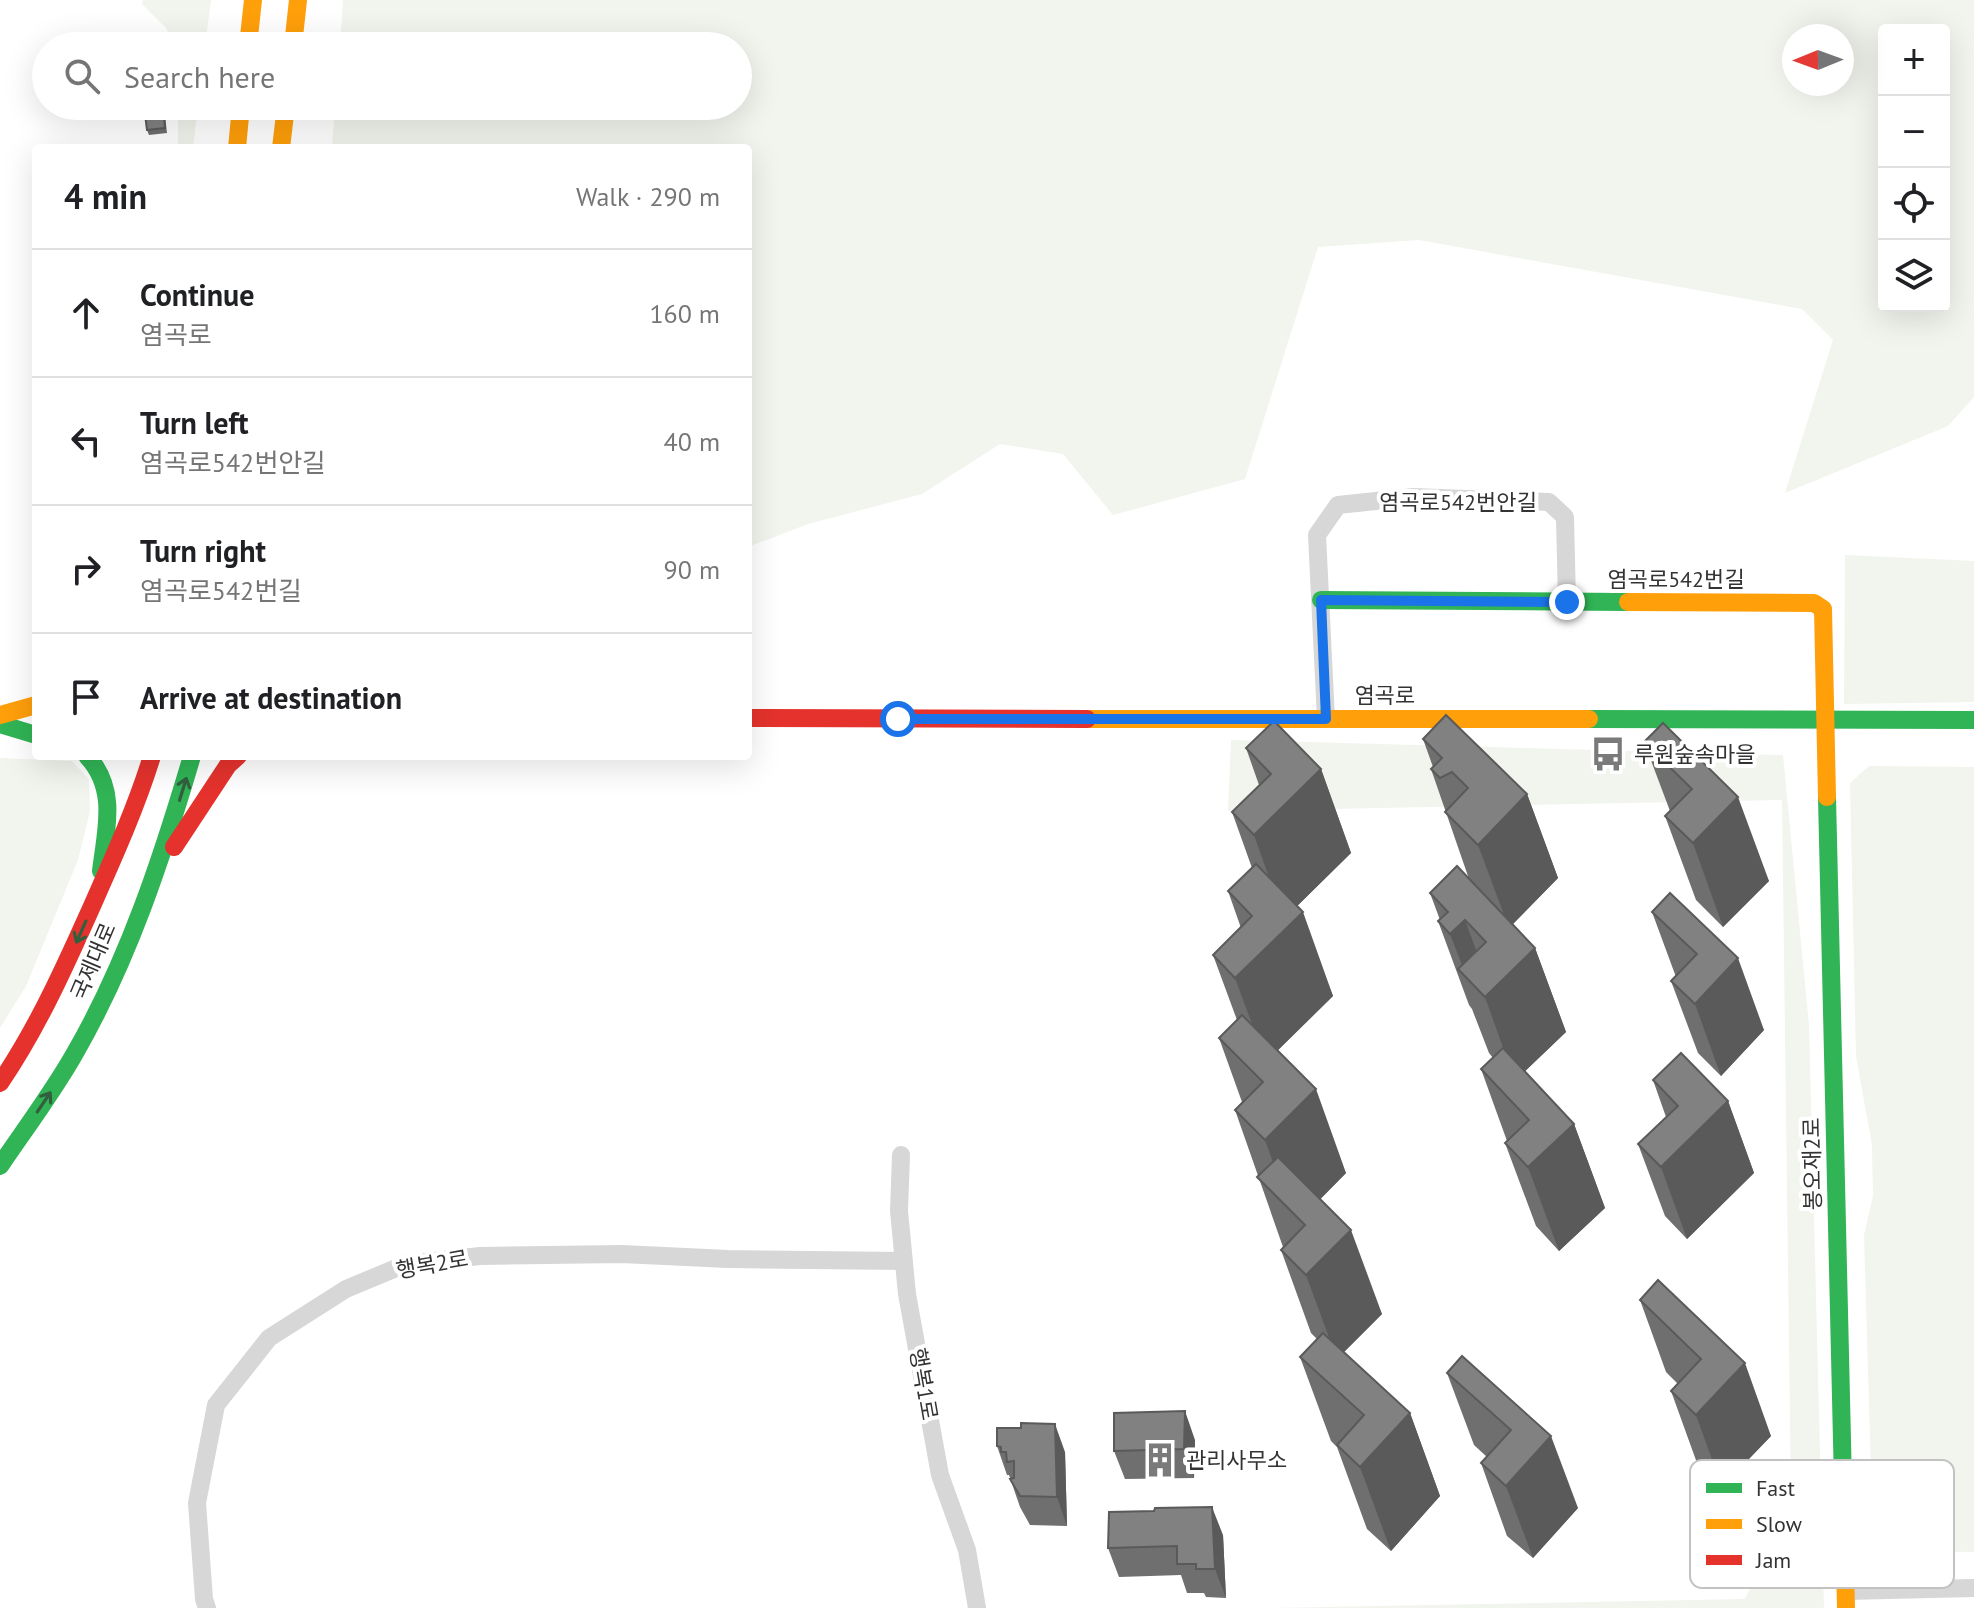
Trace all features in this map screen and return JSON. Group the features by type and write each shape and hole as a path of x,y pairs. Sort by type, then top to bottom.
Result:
{"main road":[{"path":"250,32 253,0"},
{"path":"295,32 298,0"},
{"path":"237,144 240,120"},
{"path":"281,144 284,120"},
{"name":"염곡로542번길","path":"1321,600 1814,603 1823,609 1826,720"},
{"path":"0,719 32,707"},
{"name":"염곡로","path":"752,718 1974,720"},
{"path":"0,719 32,719"},
{"path":"0,719 32,733"},
{"name":"봉오재2로","path":"1826,720 1843,1460"},
{"path":"91,760 102,771 108,794 98,894"},
{"name":"국제대로","path":"0,1083 23,1048 59,980 123,840 151,760"},
{"name":"국제대로","path":"0,1166 74,1056 95,1017 157,873 191,760"},
{"path":"157,873 215,784 235,760"}],"street":[{"name":"염곡로542번안길","path":"1326,719 1317,535 1338,505 1414,497 1549,502 1565,517 1567,602"},
{"name":"행복1로","path":"901,1155 899,1211 907,1294 940,1475 967,1550 977,1608"},
{"name":"행복2로","path":"207,1608 197,1503 216,1405 269,1338 346,1289 406,1264 480,1256 622,1254 904,1261"},
{"path":"1846,1600 1974,1588"}],"shaded area":[{"path":"143,0 211,0 207,32 168,32 142,4"},
{"path":"343,0 1974,0 1974,397 1948,426 1785,493 1833,340 1802,309 1419,240 1318,247 1245,479 1113,515 1063,454 1000,444 922,494 808,524 752,545 752,144 332,144 334,120 752,120 752,32 341,32"},
{"path":"178,120 196,120 193,144 178,144"},
{"path":"1845,555 1974,561 1974,702 1844,704"},
{"path":"1231,740 1783,755 1809,1025 1820,1460 1790,1460 1782,800 1228,811"},
{"path":"0,758 72,761 89,779 90,811 78,860 26,986 0,1028"},
{"path":"1869,766 1974,767 1974,1552 1954,1552 1954,1460 1871,1460 1864,1235 1873,1196 1872,1145 1856,1056 1850,783"},
{"path":"1750,1588 1823,1588 1824,1608 1269,1608 1745,1599"}],"building":[{"path":"146,120 164,120 165,128 147,130"},
{"path":"1446,715 1527,794 1478,845 1445,812 1468,788 1452,772 1440,778 1431,769 1442,758 1423,739"},
{"path":"1274,721 1321,769 1254,835 1232,812 1271,774 1246,748"},
{"path":"1663,723 1738,797 1693,843 1665,816 1692,789 1644,742"},
{"path":"1256,864 1303,912 1235,978 1213,955 1252,916 1228,891"},
{"path":"1457,866 1535,948 1485,997 1458,969 1486,942 1465,920 1450,934 1438,921 1448,912 1430,893"},
{"path":"1670,893 1738,958 1695,1004 1671,981 1697,954 1652,912"},
{"path":"1242,1015 1316,1089 1265,1140 1235,1110 1263,1082 1219,1038"},
{"path":"1503,1048 1574,1124 1528,1167 1505,1143 1529,1120 1481,1069"},
{"path":"1681,1053 1728,1101 1661,1167 1638,1144 1678,1106 1653,1080"},
{"path":"1278,1157 1351,1230 1306,1275 1281,1250 1305,1225 1257,1177"},
{"path":"1658,1280 1745,1363 1696,1415 1671,1391 1701,1359 1640,1300"},
{"path":"1323,1333 1410,1413 1360,1467 1337,1445 1364,1415 1300,1357"},
{"path":"1462,1356 1551,1436 1506,1486 1481,1463 1511,1430 1447,1373"},
{"path":"1185,1411 1184,1449 1114,1451 1114,1413"},
{"path":"1021,1423 1055,1424 1057,1497 1020,1496 1010,1479 1014,1478 1014,1461 1007,1462 1006,1452 1001,1452 1001,1447 997,1446 997,1428 1021,1428"},
{"path":"1212,1507 1215,1569 1196,1569 1196,1564 1177,1564 1177,1546 1108,1548 1109,1512"}],"traffic: fast":[{"path":"1321,600 1628,602"},
{"path":"1589,719 1974,720"},
{"path":"0,724 32,734"},
{"path":"90,760 103,782 108,810 101,871"},
{"path":"0,1166 66,1068 111,982 156,871 191,760"},
{"path":"1827,797 1842,1460"}],"traffic: slow":[{"path":"250,32 253,0"},
{"path":"295,32 298,0"},
{"path":"237,144 240,120"},
{"path":"281,144 284,120"},
{"path":"1628,602 1814,603 1823,609 1827,797"},
{"path":"0,715 32,706"},
{"path":"1087,719 1589,719"},
{"path":"1846,1588 1846,1608"}],"traffic: jam":[{"path":"752,718 1087,719"},
{"path":"0,1083 37,1022 68,958 122,837 151,760"},
{"path":"174,847 234,760"}],"place":[{"name":"루원숲속마을","path":"1608,754"},
{"name":"관리사무소","path":"1160,1460"}],"route":[{"path":"898,719 1326,719 1321,600 1567,602"}]}
